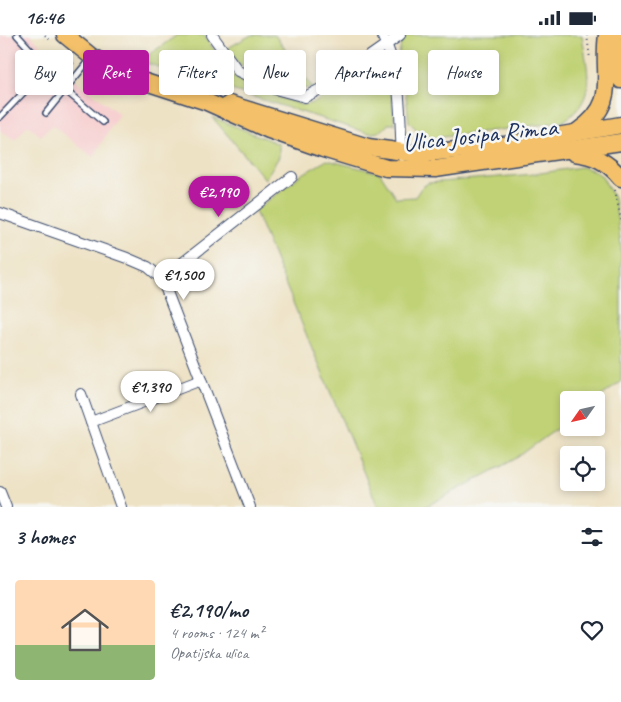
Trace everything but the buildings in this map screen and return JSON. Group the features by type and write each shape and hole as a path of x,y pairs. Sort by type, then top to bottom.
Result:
{"main road":[{"name":"Ulica Josipa Rimca","path":"66,35 84,50"},
{"path":"614,37 621,80"},
{"path":"575,133 594,118 606,98 614,37"},
{"name":"Ulica Josipa Rimca","path":"149,83 206,102 269,130 323,149 369,164 403,169 435,169 621,142"},
{"name":"Ulica Josipa Rimca","path":"206,102 246,109 368,147 402,152 435,153 504,145 621,125"},
{"path":"557,152 590,155 608,165 618,182"}],"street":[{"path":"212,35 238,71 275,89 305,97 330,84 384,40 400,35"},
{"path":"384,40 399,82 403,169"},
{"path":"162,279 292,177"},
{"path":"0,213 127,258 148,267 162,279 250,507"},
{"path":"91,422 201,380"},
{"path":"81,394 121,507"},
{"path":"0,492 6,507"}],"lane":[{"path":"17,35 31,50"},
{"path":"73,81 83,68"},
{"path":"73,94 103,122"},
{"path":"0,117 21,95"},
{"path":"46,113 61,95"}],"path":[{"path":"618,182 621,220"}],"shaded area":[{"path":"0,35 31,35 45,50 15,50 15,95 73,95 73,78 83,85 83,95 95,95 119,114 93,157 52,125 41,136 28,125 15,140 0,130"}],"green space":[{"path":"177,35 204,35 214,50 159,50 159,67 149,64 149,55"},
{"path":"251,35 275,35 286,50 244,50 244,67 234,58 234,50 226,49"},
{"path":"410,35 582,35 588,72 586,94 574,113 562,122 426,139 409,122 406,95 418,95 418,50 400,50 402,39"},
{"path":"234,76 244,82 244,94 234,91"},
{"path":"306,78 313,88 306,88"},
{"path":"248,95 276,95 301,105 316,102 325,95 392,95 395,124 388,124 380,131 368,133"},
{"path":"212,117 279,144 279,157 265,179"},
{"path":"327,160 380,173 396,198 415,197 421,188 428,183 534,174 581,167 592,170 602,176 614,198 621,244 621,382 605,394 605,391 560,391 560,426 515,459 425,507 378,507 255,211 301,175"}]}
